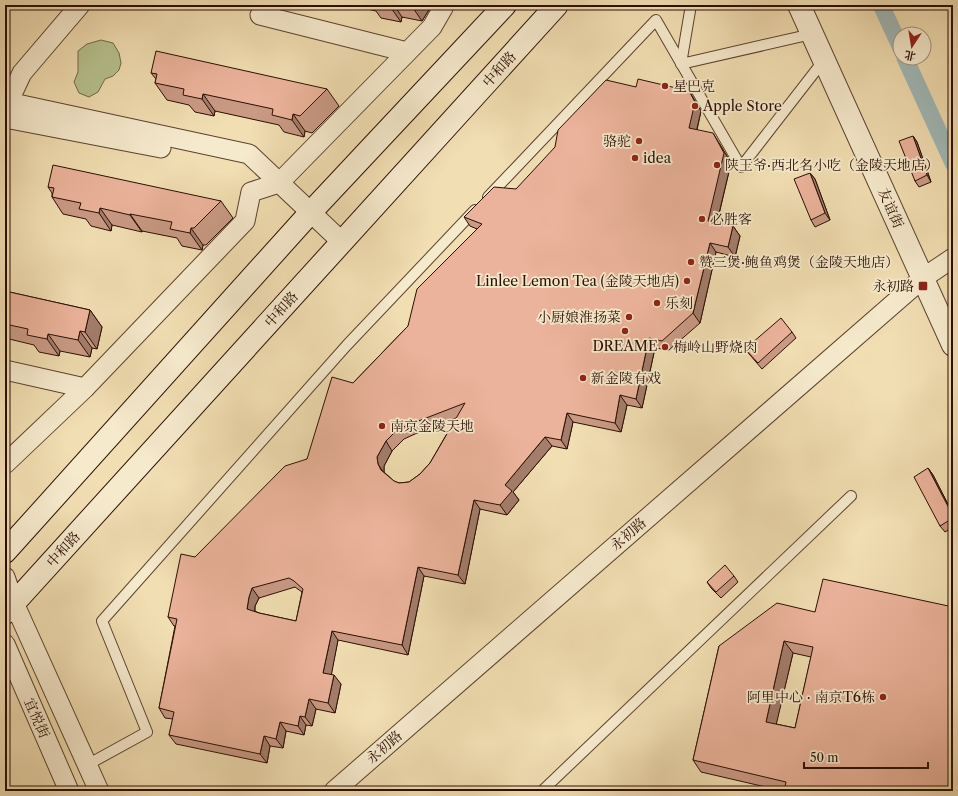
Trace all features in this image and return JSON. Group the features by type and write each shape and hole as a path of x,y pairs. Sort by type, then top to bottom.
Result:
{"main road":[{"path":"5,552 310,213 505,5"},
{"name":"中和路","path":"10,608 557,5"},
{"name":"友谊街","path":"799,5 953,345"}],"street":[{"path":"80,5 22,73 6,110 250,154 342,242"},
{"path":"5,464 85,388 245,221 251,192 279,183 432,26 444,5"},
{"path":"260,16 407,52"},
{"name":"永初路","path":"334,791 922,278 953,258"},
{"path":"5,370 85,388"},
{"path":"5,578 10,608 99,791"},
{"name":"宜悦街","path":"5,644 69,791"}],"lane":[{"path":"691,5 681,64 812,34"},
{"path":"87,765 147,732 102,621 347,345 656,20 741,167 824,60"},
{"path":"542,791 851,496"}],"green space":[{"path":"101,40 113,43 119,53 121,63 119,70 113,76 105,79 98,92 89,97 79,93 74,82 78,72 78,51 87,44"}],"building":[{"path":"156,51 327,89 300,116 293,114 292,120 272,115 273,109 203,94 202,99 183,95 184,89 155,83 157,74 151,73"},
{"name":"南京金陵天地","path":"638,79 689,91 695,102 689,128 713,133 724,153 708,221 733,226 728,247 710,243 693,313 662,341 649,338 636,399 620,395 615,423 567,413 561,440 545,437 505,485 512,491 500,505 474,500 458,575 418,567 402,645 332,631 323,673 334,675 328,703 309,699 305,717 300,716 298,726 280,722 276,739 264,736 260,754 169,735 174,712 159,708 177,619 168,617 181,554 195,557 285,466 307,459 332,377 353,383 408,326 417,289 482,224 464,217 494,187 516,189 555,147 558,130 606,80 636,87","holes":["465,403 430,463 420,474 409,482 399,483 394,481 381,470 377,457 386,441 397,430","289,578 303,589 296,621 247,609 252,588"]},
{"path":"913,136 927,175 915,181 899,141"},
{"path":"53,165 221,201 194,228 191,228 190,233 170,229 172,222 100,208 99,213 79,209 81,203 52,197 54,188 48,187"},
{"path":"810,173 825,213 811,220 794,179"},
{"path":"5,291 90,310 85,332 80,331 78,340 48,334 47,339 27,335 28,329 5,324"},
{"path":"781,318 792,332 758,363 745,349"},
{"path":"928,468 953,516 953,518 940,526 914,477"},
{"path":"725,565 734,576 716,592 707,582"},
{"name":"阿里中心 · 南京T6栋","path":"823,579 953,607 953,791 784,791 786,782 693,760 719,646 777,603 815,612","holes":["784,641 813,647 795,728 766,722"]}],"waterway":[{"path":"881,5 892,29"},
{"path":"909,66 953,163"}],"place":[{"name":"星巴克","path":"665,86"},
{"name":"Apple Store","path":"695,106"},
{"name":"骆驼","path":"639,141"},
{"name":"idea","path":"635,158"},
{"name":"陕王爷·西北名小吃（金陵天地店）","path":"717,165"},
{"name":"必胜客","path":"702,219"},
{"name":"赞三煲·鲍鱼鸡煲（金陵天地店）","path":"691,262"},
{"name":"Linlee Lemon Tea (金陵天地店)","path":"687,281"},
{"name":"永初路","path":"923,286"},
{"name":"乐刻","path":"657,303"},
{"name":"小厨娘淮扬菜","path":"629,317"},
{"name":"DREAME","path":"625,331"},
{"name":"梅岭山野烧肉","path":"665,347"},
{"name":"新金陵有戏","path":"583,378"},
{"name":"南京金陵天地","path":"382,426"},
{"name":"阿里中心 · 南京T6栋","path":"883,697"}]}
